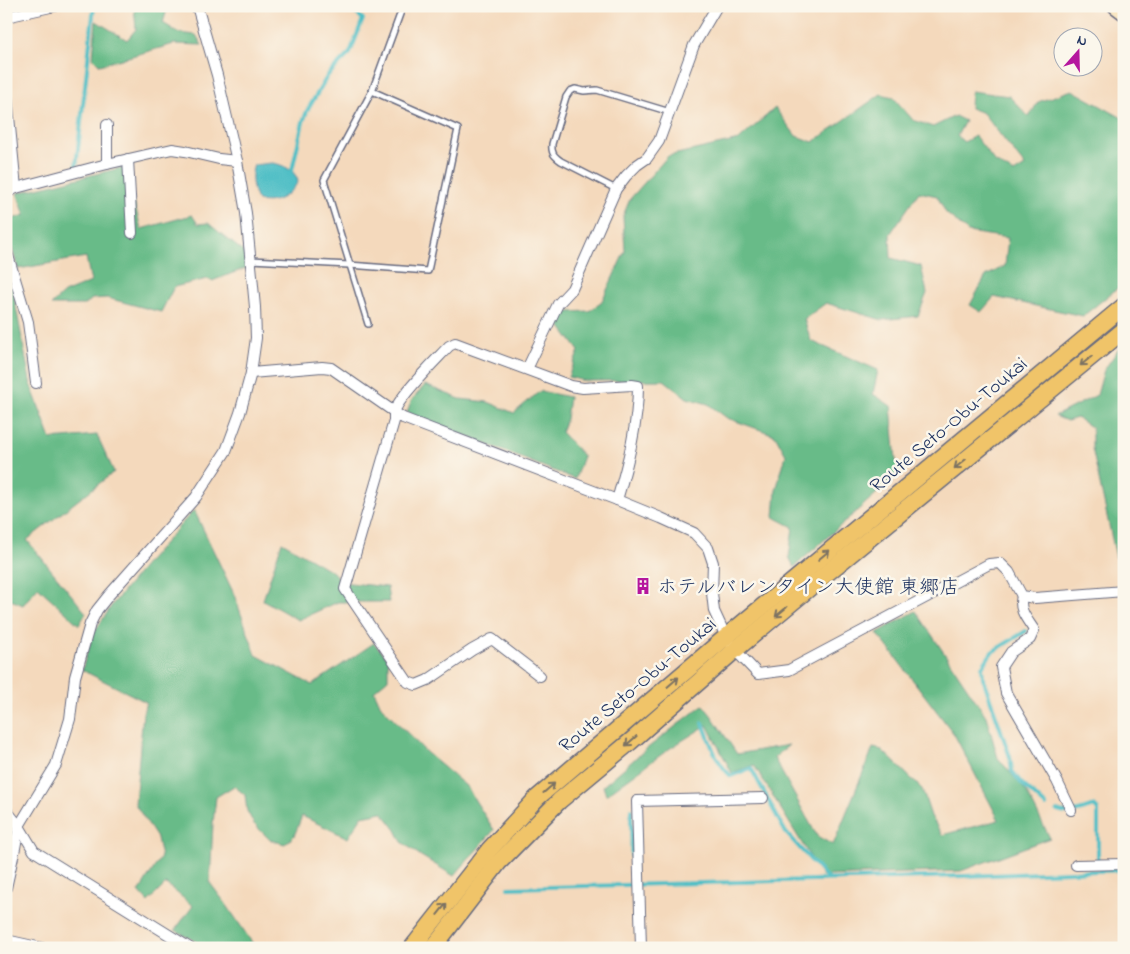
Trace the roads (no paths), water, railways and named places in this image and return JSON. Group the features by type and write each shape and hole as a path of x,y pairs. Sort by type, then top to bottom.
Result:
{"main road":[{"name":"Route Seto-Obu-Toukai","path":"433,948 499,862 552,808 630,742 731,644 1124,306"},
{"name":"Route Seto-Obu-Toukai","path":"412,948 489,850 537,798 731,644 856,549 1124,330"}],"street":[{"path":"6,18 55,6"},
{"path":"6,888 11,847 19,826 56,765 70,720 75,677 90,624 109,595 196,497 226,451 252,373 256,338 255,307 246,213 237,161 217,75 197,6"},
{"path":"527,369 558,304 572,289 616,189 637,165 647,158 659,141 694,45 717,6"},
{"path":"1116,6 1124,12"},
{"path":"6,86 11,191 107,164 172,149 237,161"},
{"path":"107,125 107,164"},
{"path":"128,159 132,233"},
{"path":"6,248 9,270 28,322 36,383"},
{"path":"540,676 492,639 472,650 428,680 416,685 408,682 345,589 394,421 394,412 412,387 449,346 454,343 571,386 583,388 638,386 638,403 631,442 617,500"},
{"path":"252,373 322,367 331,368 403,418 617,500 694,533 708,548 713,564 712,593 714,611 731,644 758,674 789,670 989,564 1000,563 1009,572 1022,596 1020,603 1022,610 1034,630 1030,639 1011,652 1001,666 1006,693 1057,781 1071,810"},
{"path":"1022,596 1035,598 1124,592"},
{"path":"641,948 637,801 762,798"},
{"path":"6,810 19,826 34,851 189,947"},
{"path":"1076,865 1124,864"},
{"path":"6,940 42,948"}],"lane":[{"path":"368,324 324,180 372,91 403,6"},
{"path":"616,189 554,157 551,151 566,97 570,91 575,89 584,91 597,90 670,112"},
{"path":"250,260 428,271 458,129 372,91"}],"water":[{"path":"272,163 292,171 298,182 290,192 275,201 263,202 257,200 252,182 252,173 254,165"}],"waterway":[{"path":"6,10 7,6"},
{"path":"76,167 94,6"},
{"path":"292,170 307,111 328,75 350,53 363,19 347,6"},
{"path":"1026,631 992,652 982,667 983,678 1010,757 1012,771 1021,783 1046,806"},
{"path":"703,723 721,765 731,776 751,768 786,833 828,879"},
{"path":"1057,811 1071,813 1094,806 1098,810 1098,864"},
{"path":"631,810 632,886"},
{"path":"508,888 1124,870"}],"place":[{"name":"ホテルバレンタイン大使館 東郷店","path":"643,586"}]}
